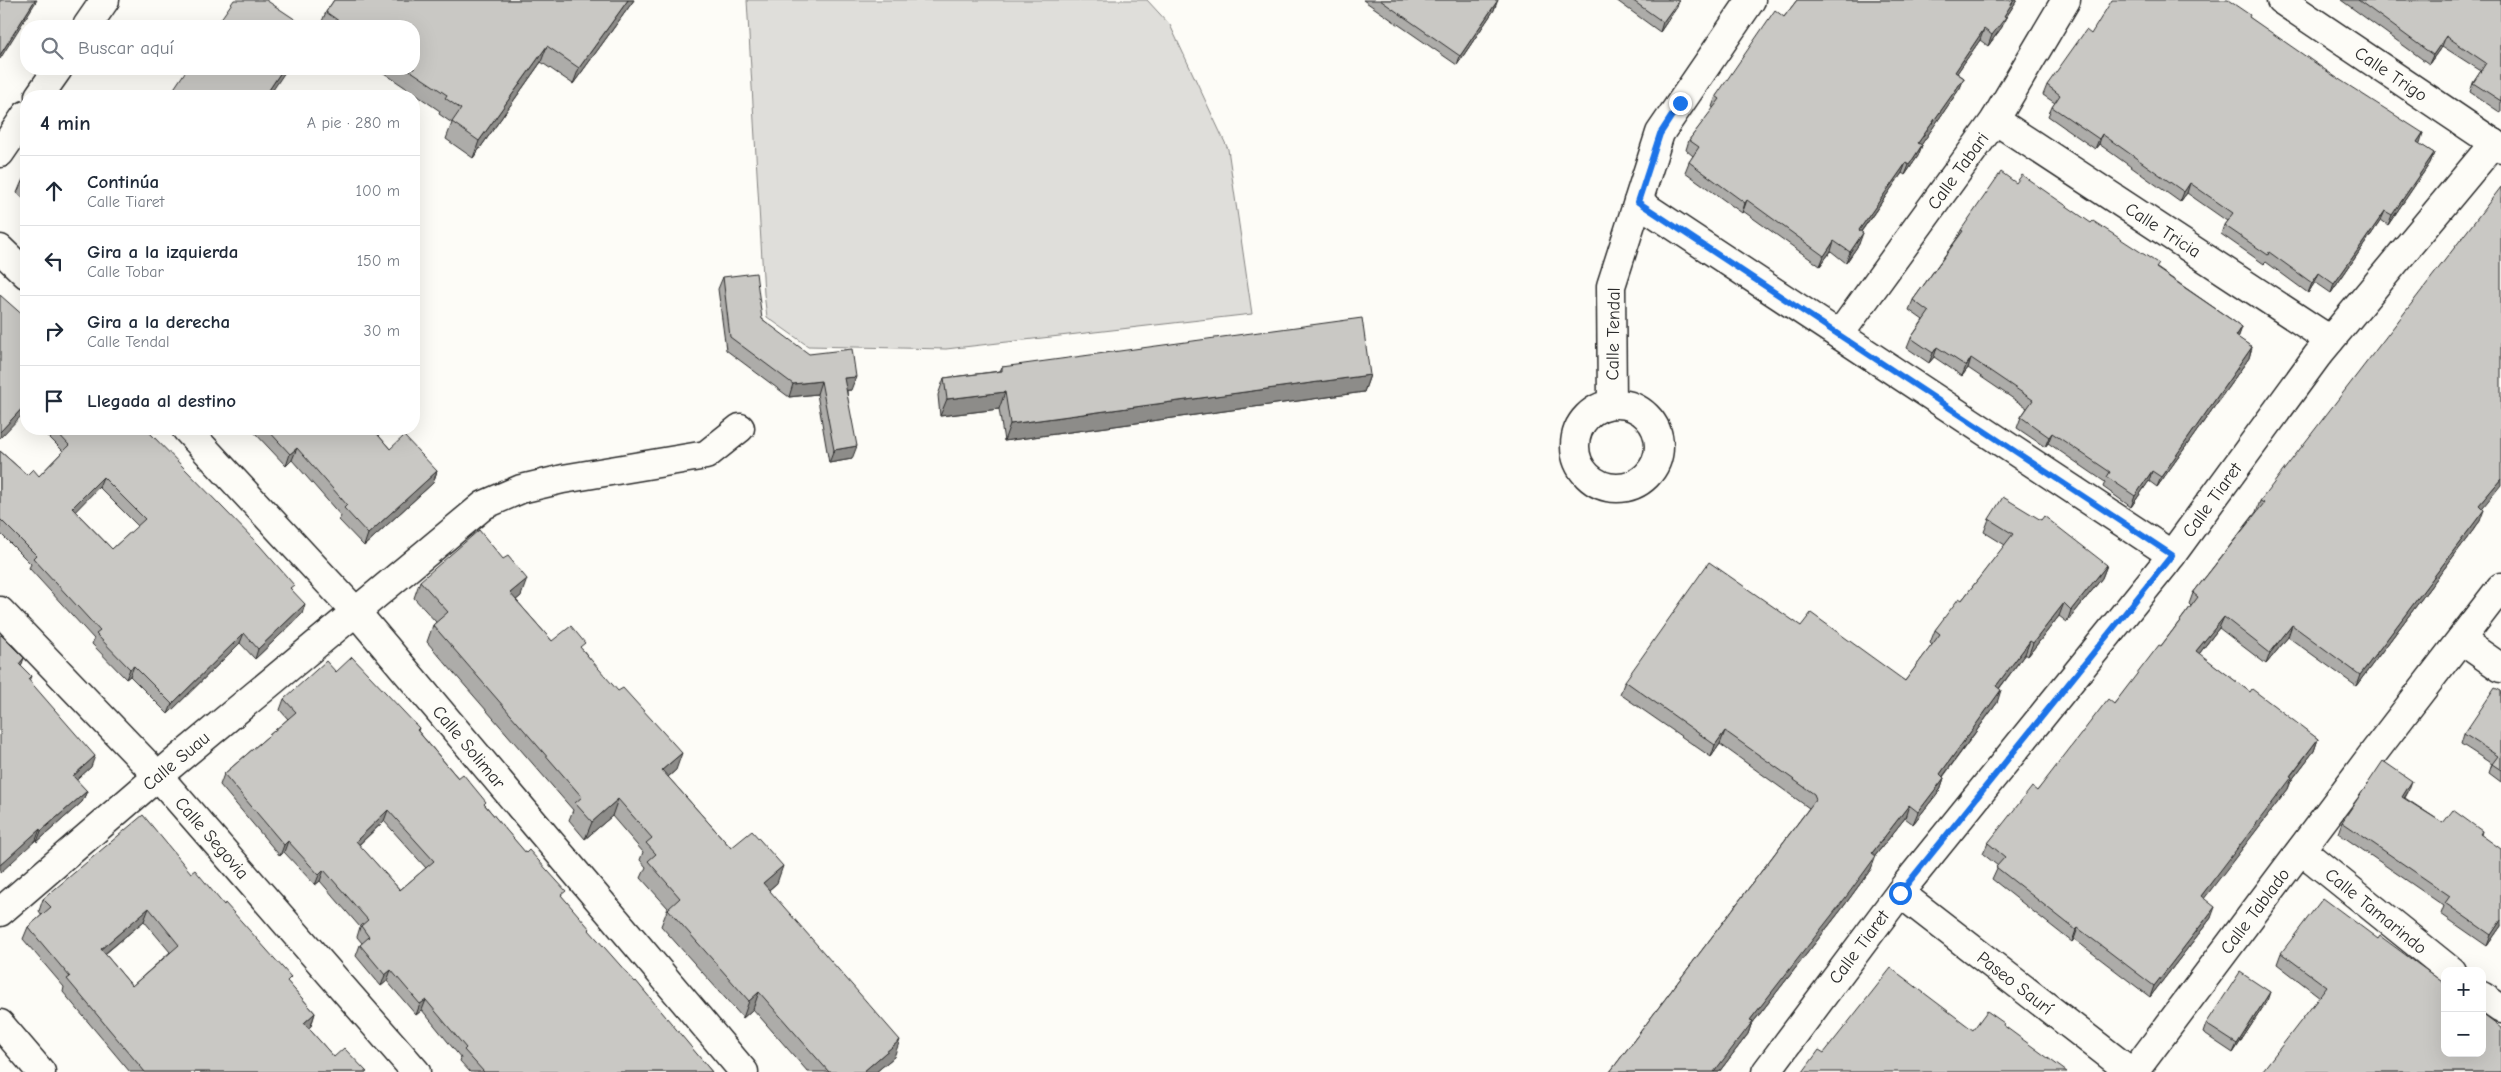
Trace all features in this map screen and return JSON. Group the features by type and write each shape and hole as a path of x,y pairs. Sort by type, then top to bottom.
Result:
{"street":[{"path":"91,20 106,0"},
{"name":"Calle Tendal","path":"1612,404 1612,286 1660,134 1751,0"},
{"name":"Calle Tabari","path":"1839,335 1995,120 2066,0"},
{"name":"Calle Trigo","path":"2281,0 2497,145"},
{"path":"43,90 54,75"},
{"name":"Calle Tricia","path":"1995,120 2330,340"},
{"path":"0,153 20,124"},
{"name":"Calle Tiaret","path":"1766,1072 1900,893 2172,555 2330,340 2497,145"},
{"path":"1638,202 2172,555"},
{"path":"0,249 20,268"},
{"name":"Calle Suau","path":"0,912 158,776 484,505 521,489 563,478 706,455 740,428"},
{"name":"Calle Solimar","path":"192,435 356,612 744,1072"},
{"name":"Calle Tablado","path":"2133,1072 2501,587"},
{"name":"Calle Segovia","path":"0,611 158,776 416,1072"},
{"path":"2461,640 2501,668"},
{"name":"Calle Tamarindo","path":"2300,850 2446,967"},
{"name":"Paseo Saurí","path":"1900,893 2133,1072"},
{"path":"0,1024 41,1072"}],"shaded area":[{"path":"747,0 1147,0 1170,25 1228,149 1252,314 946,349 808,346 767,317 764,294"}],"building":[{"path":"0,0 35,0 22,20 20,20 20,24 0,55"},
{"path":"234,0 266,0 296,20 220,20"},
{"path":"334,0 628,0 579,68 547,46 479,141 452,122 461,109 445,98 447,95 417,75 420,75 420,20 337,20 326,12"},
{"path":"1380,0 1498,0 1460,56"},
{"path":"1632,0 1679,0 1663,22"},
{"path":"1797,0 2014,0 2004,16 2006,17 1992,35 1984,29 1955,72 1964,78 1918,143 1922,145 1909,165 1906,163 1859,230 1863,233 1850,252 1834,241 1824,256 1747,200 1745,203 1689,162 1699,147 1689,140 1720,99 1716,96 1775,10 1784,17"},
{"path":"2112,0 2228,0 2250,15 2249,17 2334,76 2423,133 2417,142 2434,153 2392,215 2385,211 2334,284 2319,273 2312,283 2269,252 2268,255 2224,225 2233,213 2190,183 2184,192 2102,134 2099,139 2052,107 2060,95 2047,85 2086,30 2091,34"},
{"path":"2358,0 2501,0 2501,101 2473,83 2486,63 2446,36 2433,55"},
{"path":"183,75 279,75 269,90 173,90"},
{"path":"2001,172 2016,183 2022,175 2091,223 2093,221 2159,264 2156,268 2242,327 2236,336 2252,347 2161,477 2152,471 2135,496 2107,477 2110,472 2052,433 2049,437 2021,417 2033,400 1971,358 1966,366 1937,347 1933,353 1911,338 1929,312 1913,300 1963,231 1961,230"},
{"path":"2501,187 2501,479 2479,505 2484,510 2360,675 2292,625 2270,653 2224,617 2196,651 2250,692 2252,689 2318,739 2290,776 2292,777 2201,896 2215,907 2154,986 2078,928 2076,930 1996,867 2005,857 1988,843 2032,787 2037,791 2108,699 2114,704 2159,645 2161,646 2198,597 2193,593 2264,503 2260,501"},
{"path":"756,273 762,319 809,354 852,349 856,377 844,378 857,446 834,450 821,381 793,384 730,337 723,277"},
{"path":"0,295 20,313 20,410 0,432"},
{"path":"1362,318 1370,375 1010,424 1005,392 947,399 944,378 1002,371 1002,367"},
{"path":"60,435 152,435 260,546 294,585 290,588 305,604 258,649 244,633 172,704 134,666 130,669 96,634 100,631 33,558 36,555 0,519 0,451 27,475 33,469 39,476 69,445","holes":["103,477 145,519 112,549 72,508"]},
{"path":"273,435 378,435 390,449 404,436 437,471 368,534 344,508 347,505 297,448 290,454"},
{"path":"2003,497 2041,520 2044,516 2107,565 2071,610 2064,603 2033,643 2030,641 1996,686 2001,690 1940,774 1944,778 1918,812 1909,805 1872,853 1876,856 1750,1020 1753,1021 1714,1072 1610,1072 1816,799 1814,794 1725,731 1715,745 1625,681 1709,562 1801,626 1811,613 1905,681 1940,634 1935,630 1959,598 1962,600 2013,534 1989,519"},
{"path":"479,530 503,559 508,556 527,579 510,593 552,641 571,626 585,643 580,647 618,691 623,688 682,753 662,770 731,848 752,831 783,866 763,883 900,1040 863,1072 829,1072 759,992 749,1001 668,909 680,898 648,861 656,854 646,843 652,838 618,799 592,822 575,803 582,797 433,625 448,612 420,581"},
{"path":"0,635 24,658 19,664 31,676 28,679 95,756 73,776 87,791 41,831 40,829 0,865"},
{"path":"352,657 419,728 417,730 458,778 463,774 486,802 484,804 526,853 529,850 566,891 561,895 589,930 636,981 712,1072 484,1072 464,1050 466,1048 426,1000 420,1004 391,970 385,975 360,945 369,937 361,926 368,920 324,870 319,875 288,841 284,845 224,774 296,712 284,699 326,661 336,672","holes":["388,810 434,861 400,890 356,841"]},
{"path":"2495,688 2501,691 2501,770 2492,764 2498,756 2464,734"},
{"path":"2383,761 2412,781 2402,797 2443,823 2453,810 2482,831 2480,834 2501,849 2501,920 2491,935 2445,903 2450,896 2342,822"},
{"path":"143,815 191,873 195,870 224,905 225,903 291,977 287,981 315,1013 304,1023 334,1057 344,1048 367,1072 145,1072 67,979 70,977 28,927 51,907 43,899","holes":["149,908 179,945 132,986 101,949"]},
{"path":"2323,898 2378,939 2380,936 2441,981 2441,1057 2486,1057 2486,1017 2501,1028 2501,1072 2265,1072 2263,1070 2327,987 2281,953"},
{"path":"1891,968 1973,1030 1987,1011 2067,1072 1803,1072 1819,1050 1824,1053"},
{"path":"2240,972 2270,992 2237,1044 2206,1024"}],"route":[{"path":"1680,103 1660,134 1638,202 2172,555 1900,893"}]}
